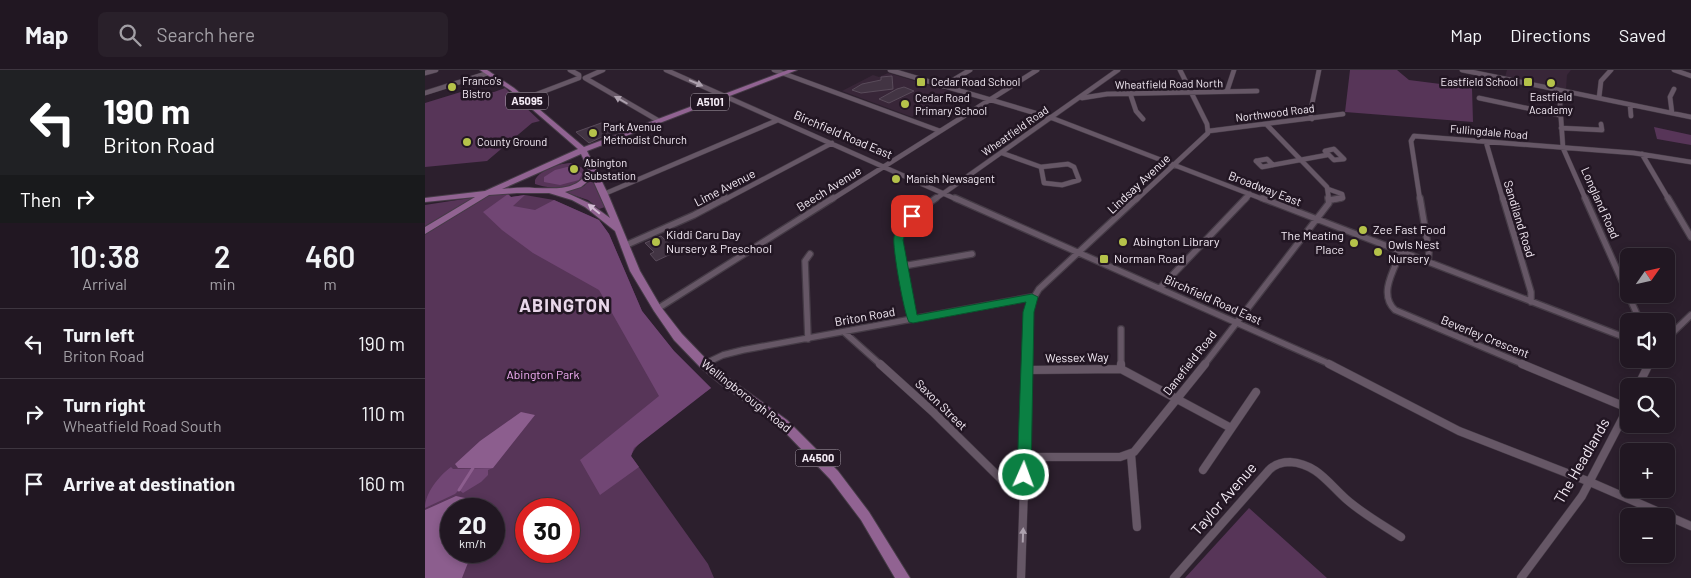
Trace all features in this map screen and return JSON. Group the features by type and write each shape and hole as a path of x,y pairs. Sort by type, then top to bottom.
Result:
{"main road":[{"name":"A5101","path":"555,163 571,156 584,155 587,146 601,143 794,70"},
{"name":"A5095","path":"486,71 524,99 584,155"},
{"name":"Wellingborough Road","path":"554,191 577,187 587,180 584,155 601,143"},
{"name":"A4500","path":"469,194 505,185 555,163 577,160 584,155 604,194"},
{"path":"538,189 533,186 530,180 539,171"},
{"path":"425,231 487,193 505,185"},
{"name":"Wellingborough Road","path":"425,200 514,190 538,189 554,191 588,204 618,232"},
{"path":"450,216 514,190"},
{"name":"Wellingborough Road","path":"604,194 624,246 648,296 678,337 704,364 783,423 817,456 849,493 903,578"},
{"path":"447,197 456,199 458,204 450,216"}],"street":[{"path":"425,73 436,70"},
{"path":"570,70 659,121"},
{"path":"524,99 603,70"},
{"name":"Birchfield Road East","path":"666,70 1347,372 1396,400 1459,432 1590,482 1691,526"},
{"path":"774,70 940,131"},
{"name":"Broadway East","path":"891,70 1052,118 1620,335"},
{"path":"943,86 970,70"},
{"name":"Beech Avenue","path":"657,309 1037,70"},
{"name":"Wheatfield Road","path":"913,319 898,240 902,227 914,214 1081,98 1118,70"},
{"path":"1180,70 1209,131"},
{"path":"1227,91 1235,70"},
{"path":"1312,119 1310,114 1319,70"},
{"path":"1462,70 1691,117"},
{"path":"1599,98 1601,82 1611,70"},
{"path":"1674,70 1691,76"},
{"path":"425,93 486,71"},
{"path":"1096,85 1107,94"},
{"path":"1672,113 1669,97 1674,89"},
{"name":"Wheatfield Road North","path":"1081,98 1107,94 1257,90"},
{"name":"Longland Road","path":"1559,90 1559,115 1563,148 1636,313"},
{"path":"1130,93 1135,112 1143,119"},
{"path":"1479,99 1559,115"},
{"path":"1630,105 1631,116"},
{"name":"Northwood Road","path":"1209,131 1343,114"},
{"path":"604,194 778,120"},
{"name":"Danefield Road","path":"1131,454 1236,323 1330,200 1343,198 1342,194 1328,189 1267,124"},
{"path":"1561,128 1602,130 1601,124"},
{"name":"Lindsay Avenue","path":"1032,297 1209,131"},
{"name":"Fullingdale Road","path":"1428,262 1429,252 1411,138 1421,136 1642,154 1691,162"},
{"name":"Sandiland Road","path":"1486,142 1531,292 1531,302"},
{"name":"Lime Avenue","path":"624,246 694,214 833,143"},
{"path":"1002,152 1041,167 1068,164 1074,167 1079,180 1075,183 1052,186 1044,183 1041,167"},
{"path":"1642,154 1691,237"},
{"path":"1273,165 1327,155"},
{"path":"1328,189 1330,200"},
{"path":"1160,288 1250,194"},
{"name":"Beverley Crescent","path":"1401,252 1385,293 1389,305 1397,312 1620,403"},
{"path":"808,339 805,261 810,254"},
{"path":"903,266 972,254"},
{"path":"1021,578 1029,312 1032,297"},
{"name":"Briton Road","path":"704,364 731,353 1032,297"},
{"path":"1675,330 1691,315"},
{"path":"1121,329 1121,369"},
{"name":"Saxon Street","path":"844,332 933,412 1006,484 1024,493"},
{"name":"Wessex Way","path":"1028,370 1121,369 1231,428"},
{"path":"1203,470 1256,392"},
{"name":"The Headlands","path":"1521,578 1590,482 1620,422"},
{"path":"1025,457 1120,457 1131,454 1137,527"},
{"name":"Taylor Avenue","path":"1174,578 1269,470 1279,463 1299,463 1319,471 1347,500 1401,537"}],"shaded area":[{"name":"Eastfield Academy","path":"1507,70 1571,70 1567,75 1566,89 1505,77"},
{"name":"Cedar Road Primary School","path":"888,73 952,92 912,117 842,91 873,75 879,77"},
{"path":"567,167 576,168 582,174 579,180 560,185 544,182 544,177 555,170"},
{"path":"508,194 511,197 525,195 513,206 535,210 554,200 599,220 609,234 642,311 674,351 711,388 634,448 631,456 639,467 600,495 580,460 659,396 599,290 533,253 502,230 483,212"},
{"path":"521,412 535,415 493,468 458,468 455,464 480,441"},
{"path":"451,467 453,469 493,468 488,470 488,475 481,482 463,493 459,490 446,498 440,498 440,501 425,508 427,497 433,485"},
{"path":"440,503 440,563 468,563 462,578 425,578 425,510"}],"green space":[{"path":"1350,70 1397,70 1409,80 1472,88 1473,122 1345,112"},
{"name":"County Ground","path":"505,88 540,121 532,123 487,161 425,167 425,103 464,91 467,94 494,92"},
{"path":"1654,127 1691,135 1691,145 1657,139"},
{"path":"572,163 583,168 585,175 576,184 570,187 556,188 535,184 538,176 546,170 557,165"},
{"path":"592,178 605,207 599,209 588,200 564,192 584,186"},
{"name":"Abington Park","path":"496,194 508,194 511,197 525,195 554,200 599,220 609,234 642,311 674,351 711,388 655,429 636,448 631,456 708,564 714,578 425,578 425,205"},
{"path":"1249,508 1327,578 1185,578"}],"building":[{"path":"892,76 893,89 861,93 852,90 862,84 881,80 881,77"},
{"path":"904,87 914,91 889,103 879,99 897,89"},
{"name":"Park Avenue Methodist Church","path":"604,122 615,131 589,143 576,132"},
{"path":"661,236 674,248 668,251 671,254 656,261 650,254 654,252 645,243"}],"waterway":[{"path":"459,490 473,468"}],"place":[{"name":"Cedar Road School","path":"921,82"},
{"name":"Eastfield School","path":"1528,82"},
{"name":"Eastfield Academy","path":"1551,83"},
{"name":"Franco's Bistro","path":"452,87"},
{"name":"Cedar Road Primary School","path":"905,104"},
{"name":"Park Avenue Methodist Church","path":"593,133"},
{"name":"County Ground","path":"467,142"},
{"name":"Abington Substation","path":"574,169"},
{"name":"Manish Newsagent","path":"896,179"},
{"name":"Zee Fast Food","path":"1363,230"},
{"name":"Kiddi Caru Day Nursery & Preschool","path":"656,242"},
{"name":"Abington Library","path":"1123,242"},
{"name":"The Meating Place","path":"1354,243"},
{"name":"Owls Nest Nursery","path":"1378,252"},
{"name":"Norman Road","path":"1104,259"}],"district":[{"name":"ABINGTON","path":"565,306"}],"route":[{"path":"912,216 902,227 898,240 913,319 1032,297 1029,312 1024,475"}]}
